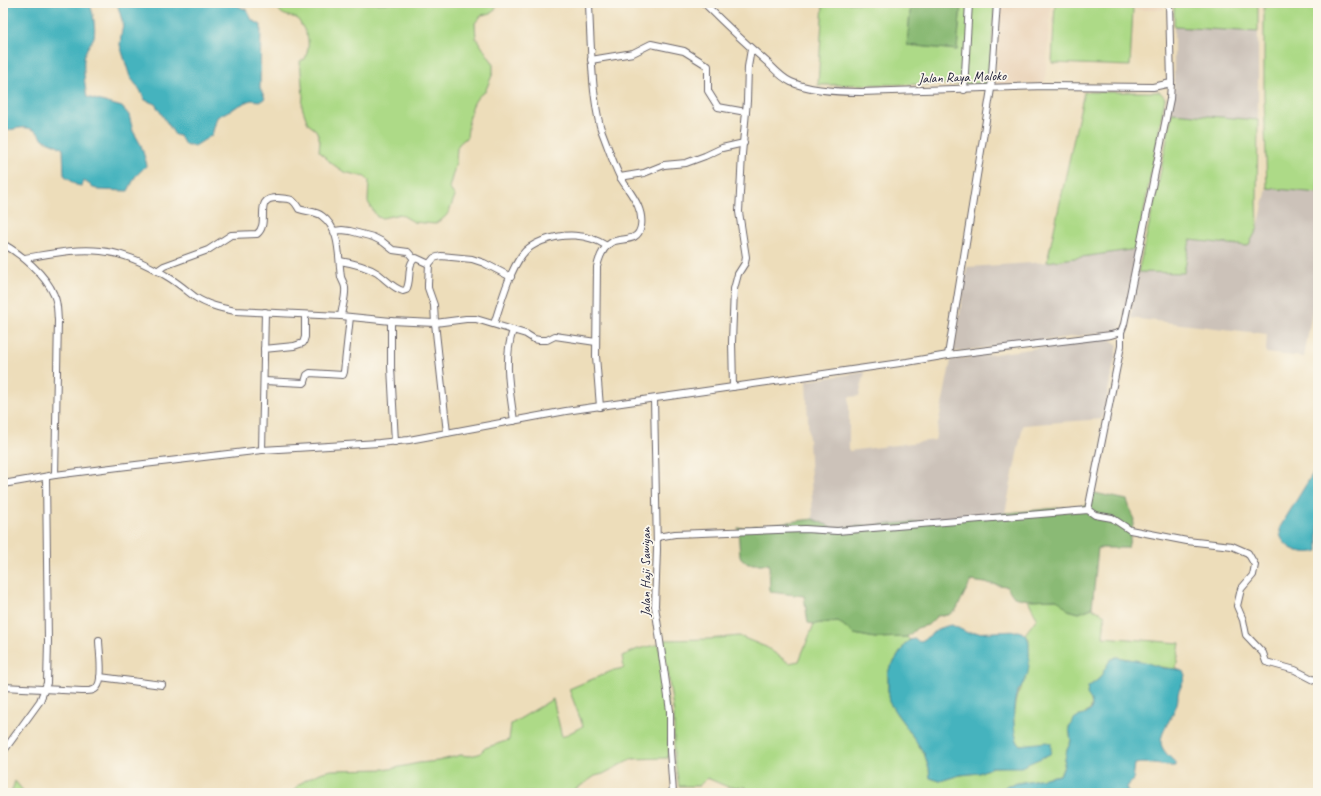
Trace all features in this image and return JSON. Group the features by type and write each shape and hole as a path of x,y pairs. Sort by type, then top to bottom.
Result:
{"street":[{"path":"589,3 591,60 599,123 620,177 639,208 642,221 641,228 638,234 634,237 612,242 607,246 600,257 596,268 596,342 600,407"},
{"name":"Jalan Raya Maloko","path":"704,3 784,78 800,85 841,92 861,92 964,90 1045,86 1153,88 1171,83"},
{"path":"964,90 970,3"},
{"path":"948,355 991,89 997,3"},
{"path":"1088,510 1121,346 1121,332 1124,324 1170,99 1170,3"},
{"path":"591,60 633,54 651,44 684,51 708,66 708,91 718,107 746,112"},
{"path":"733,387 732,342 734,289 738,274 745,263 746,257 739,212 748,67 752,49"},
{"path":"620,177 644,173 664,165 686,163 705,156 718,149 744,143"},
{"path":"157,271 164,266 208,250 231,235 257,234 261,230 265,202 270,199 292,200 301,210 322,215 334,231 340,261 341,279 345,287 341,316"},
{"path":"334,231 347,230 370,236 383,242 393,250 408,252 414,259 428,264"},
{"path":"494,324 520,256 527,248 553,237 563,235 599,240 607,246"},
{"path":"3,244 25,258 51,288 56,301 58,335 55,475"},
{"path":"25,258 76,251 108,252 129,258 157,271 181,285 196,297 213,306 235,311 341,316 391,321 436,323 470,319 482,320 528,334 534,339 539,340 546,340 553,336 557,336 596,342"},
{"path":"448,433 434,305 428,288 428,264 430,260 441,256 472,259 484,263 511,277"},
{"path":"340,261 359,265 373,271 391,285 403,291 408,287 411,264 414,259"},
{"path":"262,450 265,312"},
{"path":"264,349 294,346 303,343 305,337 306,315"},
{"path":"264,381 304,383 307,375 310,373 342,375 344,372 350,317"},
{"path":"391,321 391,367 395,442"},
{"path":"513,330 508,346 508,358 514,421"},
{"path":"3,484 55,475 262,450 395,442 566,411 948,355 1104,336 1118,334 1121,332"},
{"name":"Jalan Haji Sawiyan","path":"654,399 657,537 655,610 670,711 670,751 673,793"},
{"path":"3,752 40,701 45,690 48,673 46,477"},
{"path":"657,537 675,534 805,529 837,532 1088,510 1095,515 1112,518 1130,530 1187,541 1232,546 1248,553 1255,565 1254,570 1253,574 1241,589 1237,606 1243,620 1246,635 1263,653 1266,662 1295,670 1318,682"},
{"path":"3,687 91,691 99,686 99,640"},
{"path":"100,677 162,685"}],"shaded area":[{"path":"1001,3 1051,3 1045,83 995,85"},
{"path":"1134,3 1164,3 1164,10 1136,10"},
{"path":"1174,27 1258,32 1258,120 1172,113 1174,86"},
{"path":"1267,188 1318,193 1318,279 1304,357 1266,353 1267,334 1130,318 1138,272 1184,273 1190,240 1248,246 1258,228"},
{"path":"1137,249 1122,325 1117,331 954,352 967,267 1047,262"},
{"path":"1108,338 1118,345 1102,419 1023,425 1005,513 917,522 834,528 813,519 806,381 865,372 859,396 849,397 849,451 935,440 951,360"}],"green space":[{"path":"278,3 497,3 494,11 482,15 475,23 476,38 493,63 493,73 485,92 480,95 473,106 469,118 467,137 459,144 457,148 456,163 449,188 455,196 450,210 444,218 435,224 414,222 400,214 382,218 377,217 368,202 369,181 365,177 344,172 331,163 319,151 320,141 318,135 316,130 308,124 302,107 303,96 300,61 305,59 307,52 308,42 306,33 297,18 281,13"},
{"path":"823,3 911,3 907,45 957,50 961,3 995,3 989,84 818,85"},
{"path":"911,3 961,3 957,50 907,45"},
{"path":"1055,3 1129,3 1133,9 1130,66 1052,63"},
{"path":"1174,3 1258,3 1258,32 1174,27"},
{"path":"1264,3 1318,3 1318,193 1267,188 1264,97"},
{"path":"1084,92 1160,92 1165,98 1137,249 1047,262"},
{"path":"1172,113 1258,120 1258,228 1248,246 1190,240 1184,273 1138,272 1157,190"},
{"path":"1090,492 1127,500 1134,520 1128,548 1098,548 1092,608 1079,613 1068,610 1057,599 1028,600 1014,597 1006,586 971,581 956,610 948,615 937,616 928,625 917,628 907,637 875,638 854,634 838,621 814,624 808,623 804,596 770,592 769,564 748,564 740,557 738,528 813,519 834,528 917,522 1087,505"},
{"path":"1057,599 1068,610 1079,613 1092,608 1105,615 1103,637 1180,643 1176,669 1116,657 1099,679 1088,687 1092,705 1089,711 1075,719 1069,727 1071,741 1060,775 1008,785 999,793 744,793 746,787 728,787 707,778 699,786 679,786 674,756 674,716 663,640 709,639 739,636 766,647 789,663 799,661 814,624 838,621 854,634 875,638 907,637 910,640 906,643 890,667 888,673 888,696 896,713 924,753 929,768 930,778 940,781 960,775 979,773 992,767 1021,766 1027,745 1020,745 1017,741 1014,726 1014,708 1018,693 1021,689 1029,639 1025,634 1037,618 1028,600"},
{"path":"659,644 670,719 668,758 631,759 603,774 595,776 570,793 474,793 473,791 468,793 293,793 294,789 301,783 313,776 332,770 390,769 438,761 461,755 469,756 479,754 485,748 509,740 511,724 553,699 562,737 583,726 569,689 614,670 624,668 622,656 638,649"},
{"path":"15,781 25,793 11,793"}],"water":[{"path":"9,3 89,3 93,14 95,29 94,37 84,57 84,75 87,97 122,107 129,115 133,131 141,145 147,165 135,177 128,191 98,190 84,181 81,186 76,185 64,175 63,149 61,147 43,139 37,132 29,128 20,128 3,132 3,30 8,22 6,8"},
{"path":"117,3 236,3 238,6 247,10 252,20 261,25 260,88 265,98 261,101 251,100 217,117 212,135 195,146 185,145 180,136 175,135 155,104 145,100 140,90 130,77 120,45 123,24"},
{"path":"1318,465 1318,551 1297,551 1287,546 1284,542 1281,536 1280,527"},
{"path":"952,625 968,633 1019,631 1025,634 1029,641 1029,669 1027,677 1016,696 1014,710 1015,735 1020,745 1047,742 1051,743 1050,754 1021,767 992,767 979,773 960,775 940,781 930,778 929,768 924,753 889,702 888,673 890,667 906,643 910,640 914,639 920,642 940,629"},
{"path":"1116,657 1141,661 1163,668 1176,669 1185,673 1178,694 1177,704 1161,739 1163,749 1176,763 1176,766 1145,763 1135,764 1133,780 1127,787 1127,791 1130,793 999,793 1008,785 1060,775 1071,741 1069,727 1075,718 1086,714 1091,710 1091,700 1087,694 1088,687 1099,679 1110,660"}]}
